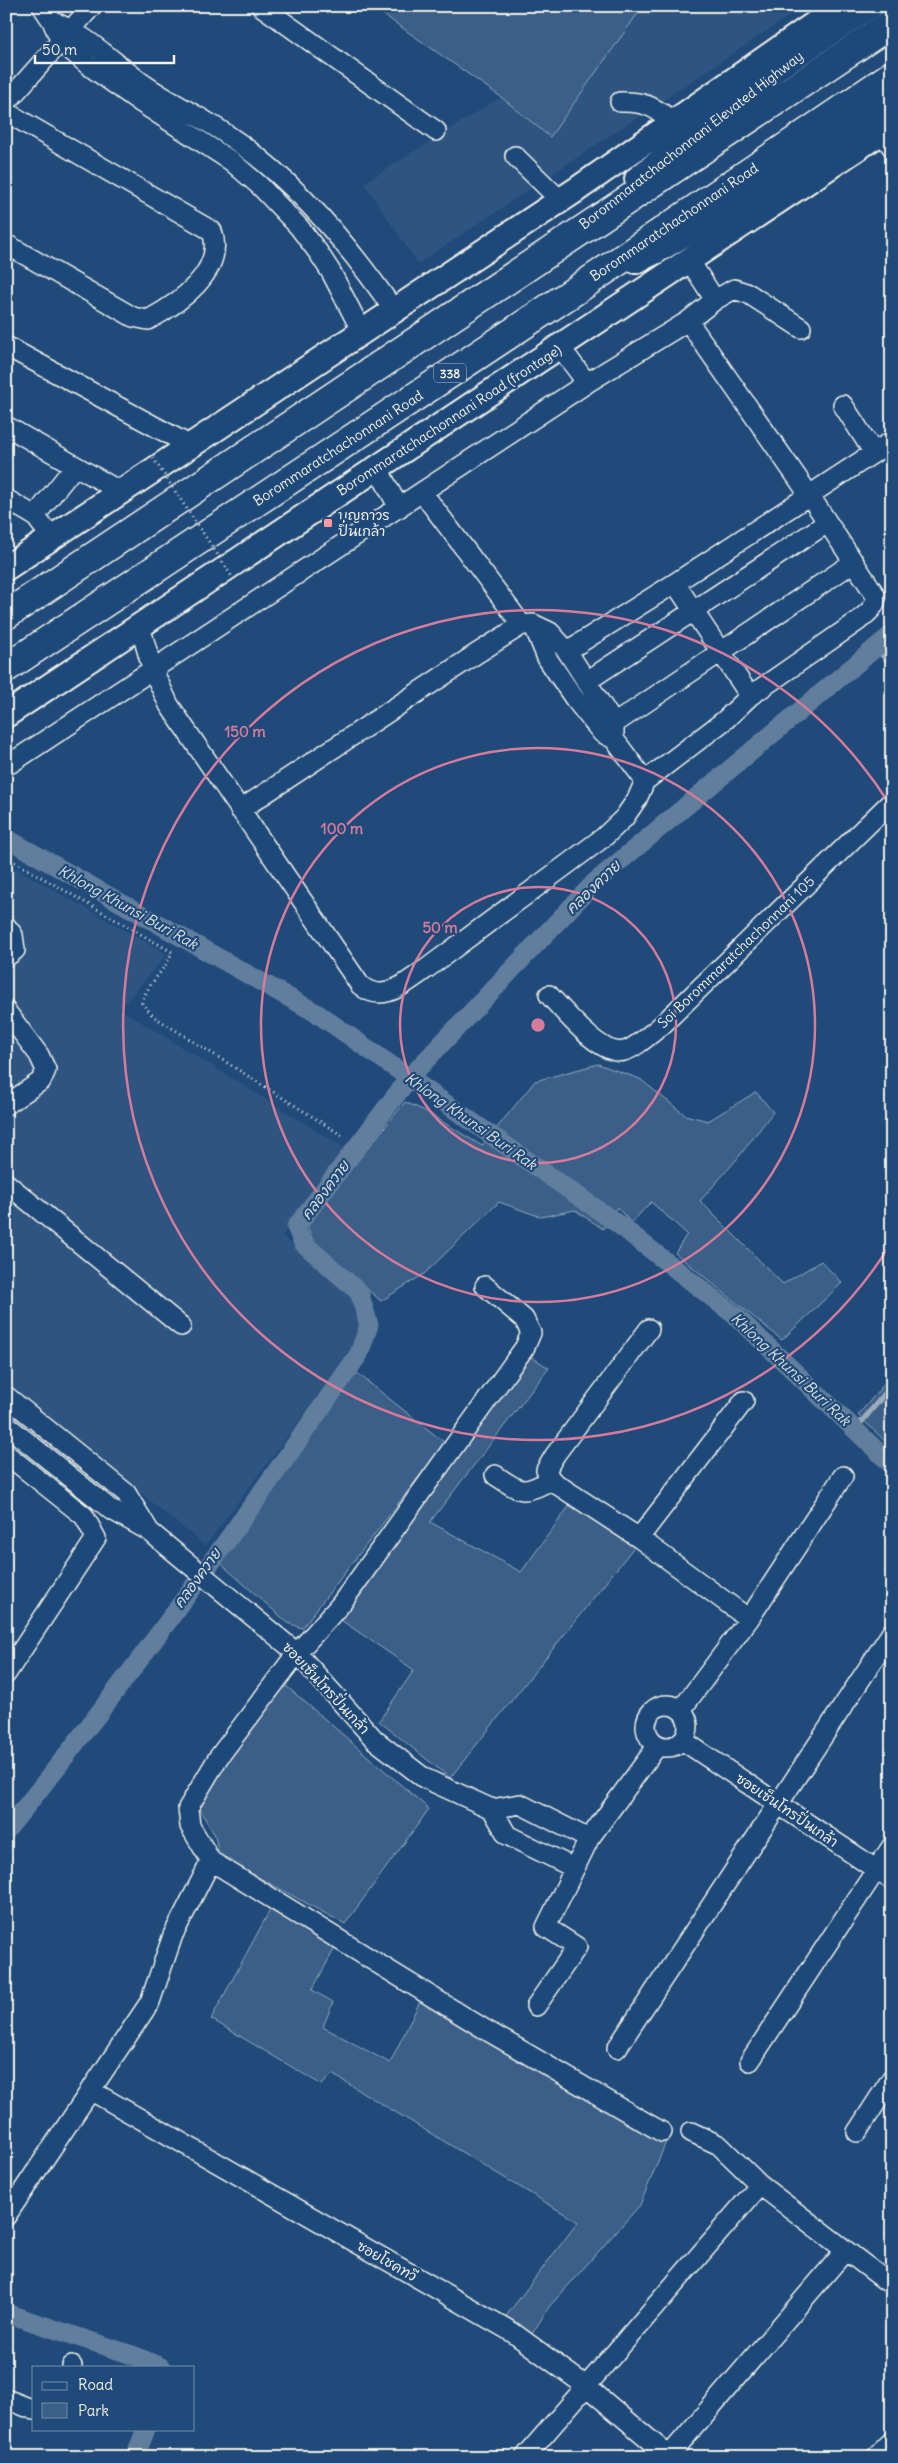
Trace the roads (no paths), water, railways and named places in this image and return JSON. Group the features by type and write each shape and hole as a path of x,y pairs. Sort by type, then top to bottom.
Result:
{"highway":[{"path":"6,615 892,23"},
{"name":"Borommaratchachonnani Road","path":"6,668 579,288 892,75"}],"main road":[{"path":"7,567 395,312 568,195 840,6"},
{"name":"Borommaratchachonnani Elevated Highway","path":"562,244 612,199 776,69 871,6"},
{"path":"568,195 635,160 776,69"},
{"name":"338","path":"579,288 655,252 799,166 892,104"},
{"name":"Borommaratchachonnani Road (frontage)","path":"6,715 689,260 888,135"},
{"path":"608,314 799,166"}],"street":[{"path":"6,103 92,6"},
{"path":"261,6 436,131"},
{"path":"47,13 67,35 88,65 140,102 231,160 260,186 299,227 331,272 362,332"},
{"path":"67,35 227,134 260,159 319,214 356,256 395,312"},
{"path":"620,102 638,101 674,121"},
{"path":"6,112 212,231 215,239 210,265 204,277 195,287 148,320 133,318 6,244"},
{"path":"515,156 568,195"},
{"path":"331,272 356,256"},
{"path":"689,260 715,300"},
{"path":"11,763 152,668 587,383 688,321 715,300 734,289 741,290 801,328"},
{"path":"140,626 152,668 169,705 360,985 368,993 381,995 397,988 426,969 604,837 624,818 637,799 645,781 725,720 750,696 858,622 876,602 876,596 810,496 688,321"},
{"path":"6,346 191,446"},
{"path":"560,347 587,383"},
{"path":"843,405 874,453"},
{"path":"6,426 121,492"},
{"path":"567,651 810,496 892,441"},
{"path":"35,516 75,466"},
{"path":"377,467 398,508"},
{"path":"422,492 528,625 547,658 574,698 610,732 645,781"},
{"path":"6,499 35,516 51,537"},
{"path":"587,681 827,523"},
{"path":"610,732 721,651 854,562"},
{"path":"675,583 750,696"},
{"path":"240,810 476,654 528,625 550,632 567,651 587,681 610,732"},
{"name":"Soi Borommaratchachonnani 105","path":"549,995 591,1038 616,1052 626,1051 662,1026 892,801"},
{"path":"6,926 13,935 15,950 6,957"},
{"path":"6,1011 39,1055 46,1070 41,1081 6,1105"},
{"path":"6,1183 180,1326"},
{"path":"485,1286 524,1319 531,1333 525,1347 341,1604 297,1653 218,1758 188,1808 190,1826 210,1861 486,2030 662,2132"},
{"path":"649,1329 555,1455 546,1470 551,1480 639,1538 749,1619"},
{"name":"ซอยเซ็นโทรปิ่นเกล้า","path":"6,1396 126,1493 149,1530"},
{"path":"639,1538 744,1401"},
{"name":"ซอยเซ็นโทรปิ่นเกล้า","path":"6,1425 110,1509 149,1530 297,1653 375,1740 424,1778 492,1809"},
{"path":"6,1454 84,1516 96,1538 6,1674"},
{"path":"496,1475 516,1489 530,1491 551,1480"},
{"path":"681,1710 749,1619 844,1476"},
{"path":"617,2048 892,1632"},
{"path":"668,1705 681,1710 685,1716 688,1728 682,1740 671,1746 658,1744 648,1735 647,1721 650,1714 661,1706 668,1705"},
{"name":"ซอยเซ็นโทรปิ่นเกล้า","path":"682,1740 884,1875"},
{"path":"536,2006 577,1947 546,1927 590,1839 658,1744"},
{"path":"574,1868 507,1835 492,1809 520,1804 590,1839"},
{"path":"750,2061 884,1875 892,1846"},
{"path":"6,2216 150,2002 173,1935 210,1861"},
{"path":"857,2132 892,2078"},
{"name":"ซอยโชคทวี","path":"90,2090 512,2332 586,2386 669,2456"},
{"path":"691,2132 719,2145 760,2184 886,2281"},
{"path":"525,2457 760,2184"},
{"path":"669,2456 845,2250"},
{"path":"6,2399 32,2409"},
{"path":"876,2457 892,2441"}],"waterway":[{"name":"คลองควาย","path":"6,1831 187,1596 359,1354 369,1325 359,1292 303,1243 296,1227 409,1078 595,882 892,634"},
{"path":"875,648 892,665"},
{"name":"Khlong Khunsi Buri Rak","path":"6,838 318,1014 618,1224 737,1317 892,1465"},
{"path":"854,1431 892,1385"},
{"name":"คลองควาย","path":"6,2313 135,2356 159,2366"},
{"name":"คลองควาย","path":"135,2457 146,2430"}],"place":[{"name":"บุญถาวร ปิ่นเกล้า","path":"328,523"}]}
